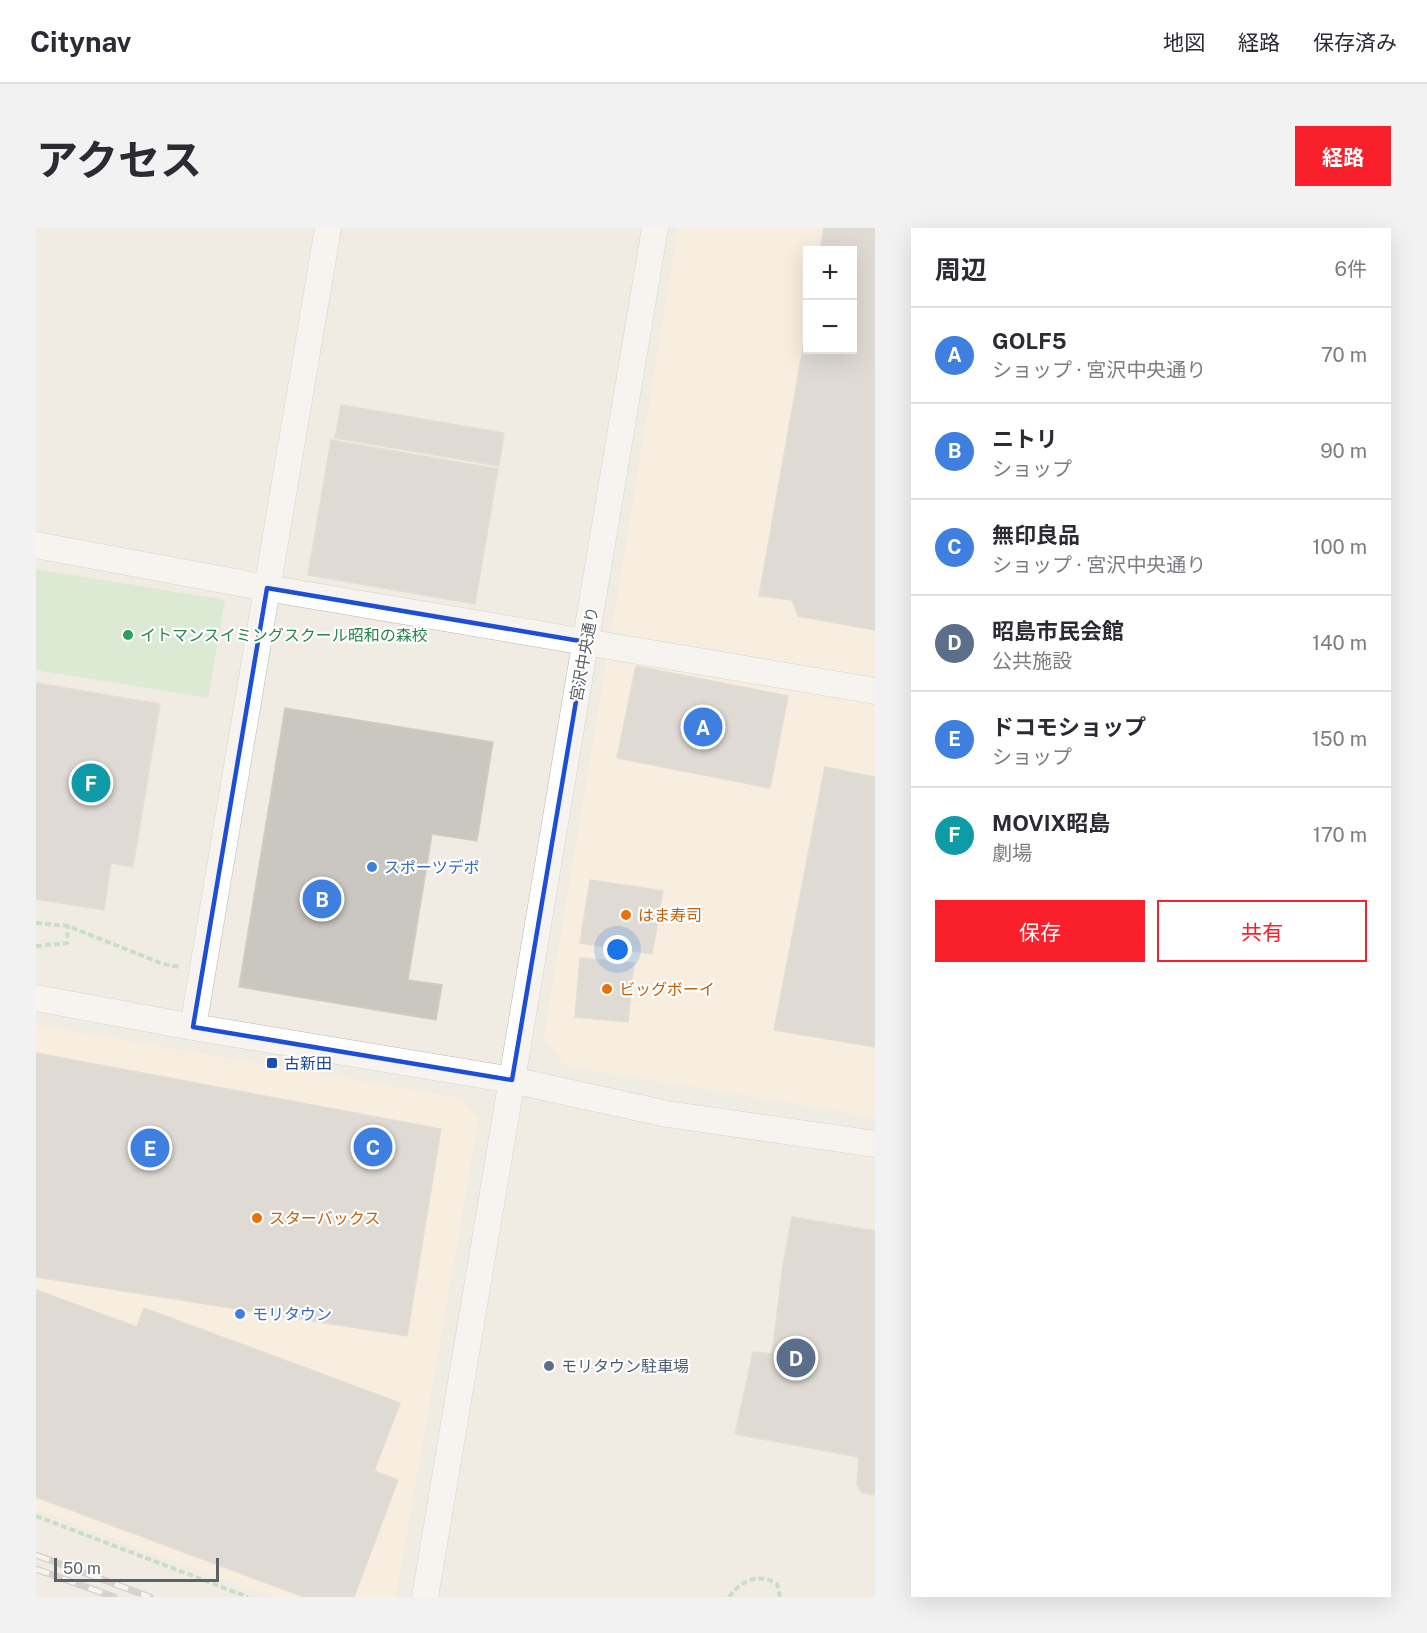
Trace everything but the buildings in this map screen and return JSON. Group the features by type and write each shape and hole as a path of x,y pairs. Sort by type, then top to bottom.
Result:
{"street":[{"path":"193,1027 328,228"},
{"name":"宮沢中央通り","path":"425,1597 655,228"},
{"path":"36,545 267,588 875,691"},
{"path":"36,998 193,1027 512,1080 667,1114 875,1144"}],"path":[{"path":"36,922 68,926 163,964 202,970"},
{"path":"36,946 67,943 68,926"},
{"path":"36,1516 248,1597"},
{"path":"729,1597 736,1586 751,1579 772,1581 777,1584 780,1597"}],"highlighted area":[{"path":"267,588 586,642 512,1080 193,1027"}],"shaded area":[{"path":"678,228 875,228 875,1117 565,1066 544,1036"},
{"name":"モリタウン","path":"36,1025 461,1098 479,1118 396,1597 271,1597 36,1510"}],"green space":[{"name":"イトマンスイミングスクール昭和の森校","path":"36,569 225,600 208,698 36,670"}],"railway":[{"path":"36,1555 150,1597"},
{"path":"36,1569 114,1597"}],"place":[{"name":"イトマンスイミングスクール昭和の森校","path":"128,635"},
{"name":"GOLF5","path":"703,727"},
{"name":"MOVIX昭島","path":"91,783"},
{"name":"スポーツデポ","path":"372,867"},
{"name":"ニトリ","path":"322,899"},
{"name":"はま寿司","path":"626,915"},
{"name":"ビッグボーイ","path":"607,989"},
{"name":"古新田","path":"272,1063"},
{"name":"無印良品","path":"373,1147"},
{"name":"ドコモショップ","path":"150,1148"},
{"name":"スターバックス","path":"257,1218"},
{"name":"モリタウン","path":"240,1314"},
{"name":"昭島市民会館","path":"796,1358"},
{"name":"モリタウン駐車場","path":"549,1366"}]}
